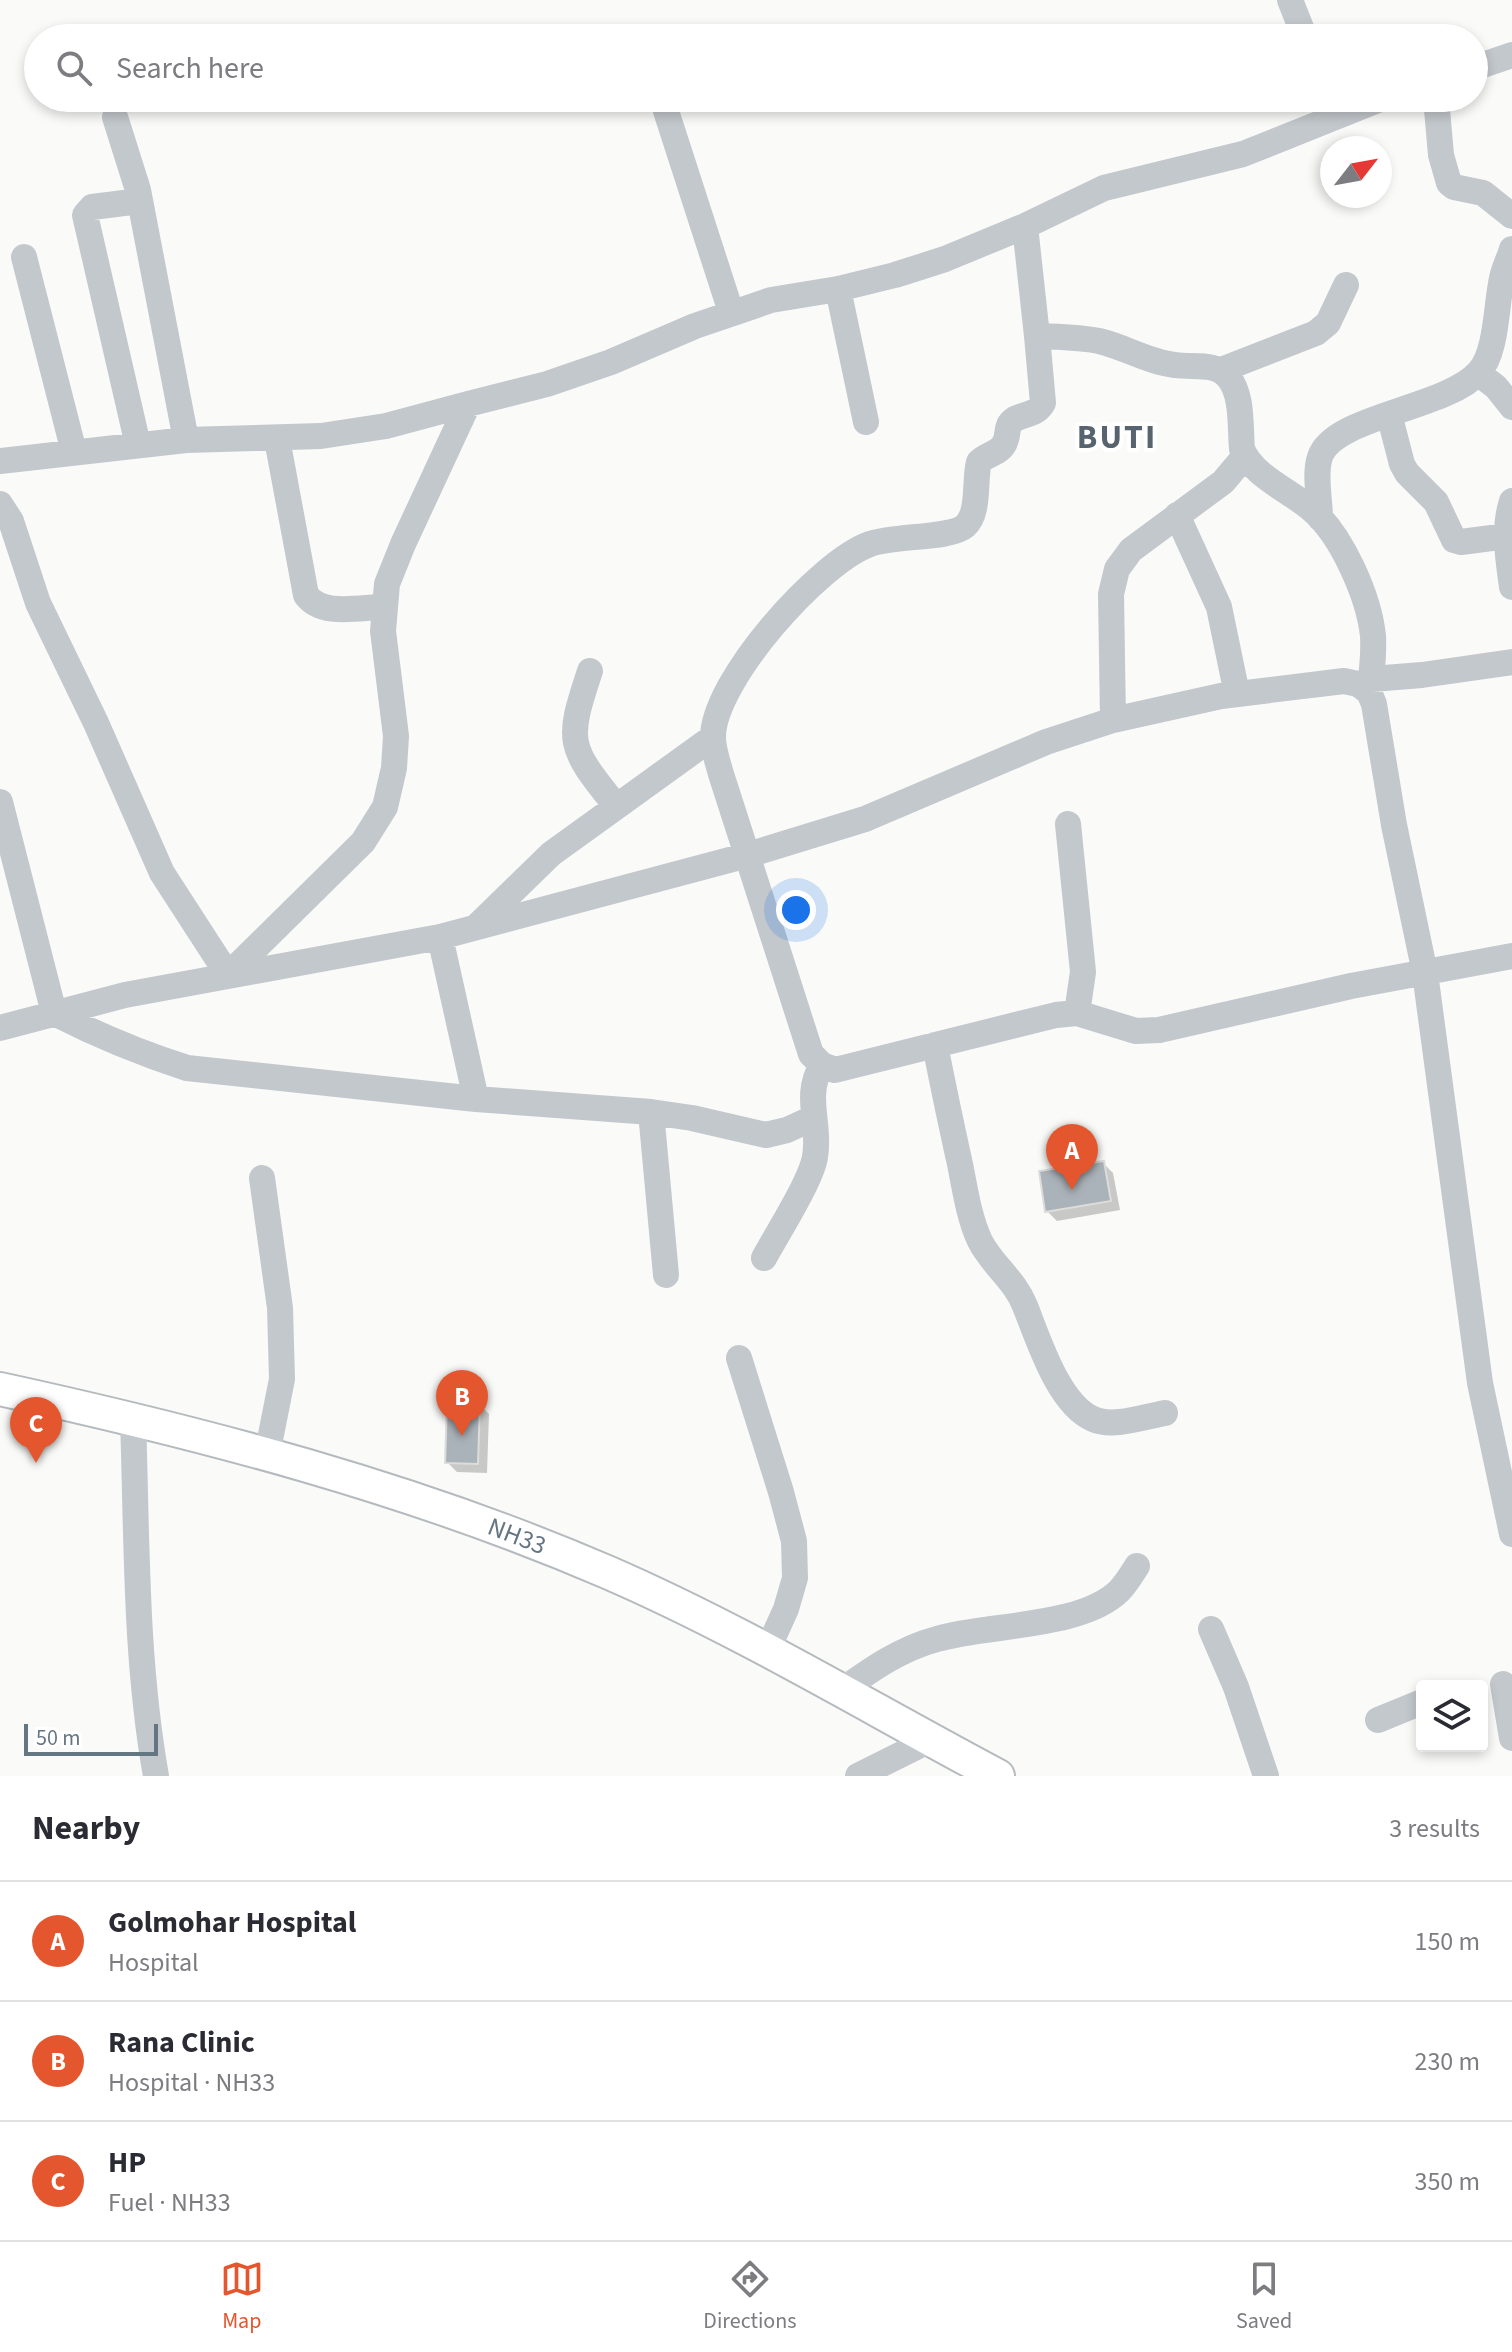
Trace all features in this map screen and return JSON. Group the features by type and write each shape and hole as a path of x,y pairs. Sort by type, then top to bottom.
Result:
{"main road":[{"name":"NH33","path":"0,1389 133,1419 346,1477 509,1532 665,1599 998,1776"}],"street":[{"path":"1290,0 1299,24"},
{"path":"1488,63 1512,55"},
{"path":"666,112 731,312"},
{"path":"0,461 186,440 321,436 386,426 547,384 611,362 731,312 771,300 838,289 895,275 945,259 1025,226 1104,188 1243,154 1322,112"},
{"path":"1437,112 1441,155 1449,183 1454,187 1483,193 1512,216"},
{"path":"115,117 140,201 186,440"},
{"path":"138,445 85,215 92,207 140,201"},
{"path":"1025,226 1043,403 1034,413 1012,421 1001,449 979,462 971,519 964,528 954,533 903,536 870,544 836,563 792,603 753,651 723,702 713,737 721,774 811,1054 822,1065 835,1070 1001,1027 1077,1013 1136,1031 1159,1030 1351,986 1512,956"},
{"path":"1320,518 1318,468 1324,449 1366,422 1444,397 1465,385 1488,359 1503,275 1512,249"},
{"path":"24,257 74,452"},
{"path":"1037,336 1099,341 1156,362 1221,370 1316,333 1328,323 1346,285"},
{"path":"838,289 866,422"},
{"path":"1221,370 1232,383 1237,396 1245,456 1254,468 1320,518 1338,539 1361,592 1373,634 1370,685 1381,734 1394,825 1425,973 1480,1383 1511,1523"},
{"path":"1478,373 1496,387 1512,407"},
{"path":"228,975 363,842 385,807 394,768 396,736 383,631 387,584 468,404"},
{"path":"1389,414 1402,464 1436,502 1454,540 1461,542 1507,536"},
{"path":"277,439 306,595 312,603 326,608 385,607"},
{"path":"1113,720 1111,594 1117,569 1131,550 1223,482 1245,456"},
{"path":"1512,501 1507,536 1512,587"},
{"path":"0,504 11,521 38,603 96,723 162,873 228,975"},
{"path":"1177,515 1219,607 1237,694"},
{"path":"0,1028 125,995 440,937 748,855 865,819 1046,742 1113,720 1237,694 1344,681 1370,685 1512,662"},
{"path":"590,671 575,715 573,734 591,775 616,806"},
{"path":"476,927 551,854 713,737"},
{"path":"0,802 54,1013 98,1036 187,1068 476,1099 651,1112 766,1135 813,1118"},
{"path":"1068,824 1083,972 1077,1013"},
{"path":"440,937 476,1099"},
{"path":"935,1045 967,1202 980,1240 993,1261 1011,1279 1056,1380 1073,1403 1090,1418 1114,1421 1165,1413"},
{"path":"764,1258 815,1160 817,1141 811,1090 822,1065"},
{"path":"651,1112 666,1275"},
{"path":"262,1178 280,1308 282,1379 267,1455"},
{"path":"739,1358 794,1541 795,1578 786,1609 767,1651"},
{"path":"133,1419 140,1652 156,1776"},
{"path":"841,1691 906,1649 940,1638 1066,1616 1099,1605 1119,1591 1137,1566"},
{"path":"1211,1629 1236,1687 1266,1776"},
{"path":"1499,1685 1512,1738"},
{"path":"1378,1720 1416,1704"},
{"path":"858,1776 930,1740"}],"building":[{"path":"1104,1161 1111,1201 1045,1212 1039,1171"},
{"path":"447,1401 480,1402 478,1464 445,1463"}],"place":[{"name":"Golmohar Hospital","path":"1072,1190"},
{"name":"Rana Clinic","path":"462,1436"},
{"name":"HP","path":"36,1463"}],"district":[{"name":"BUTI","path":"1117,437"}]}
